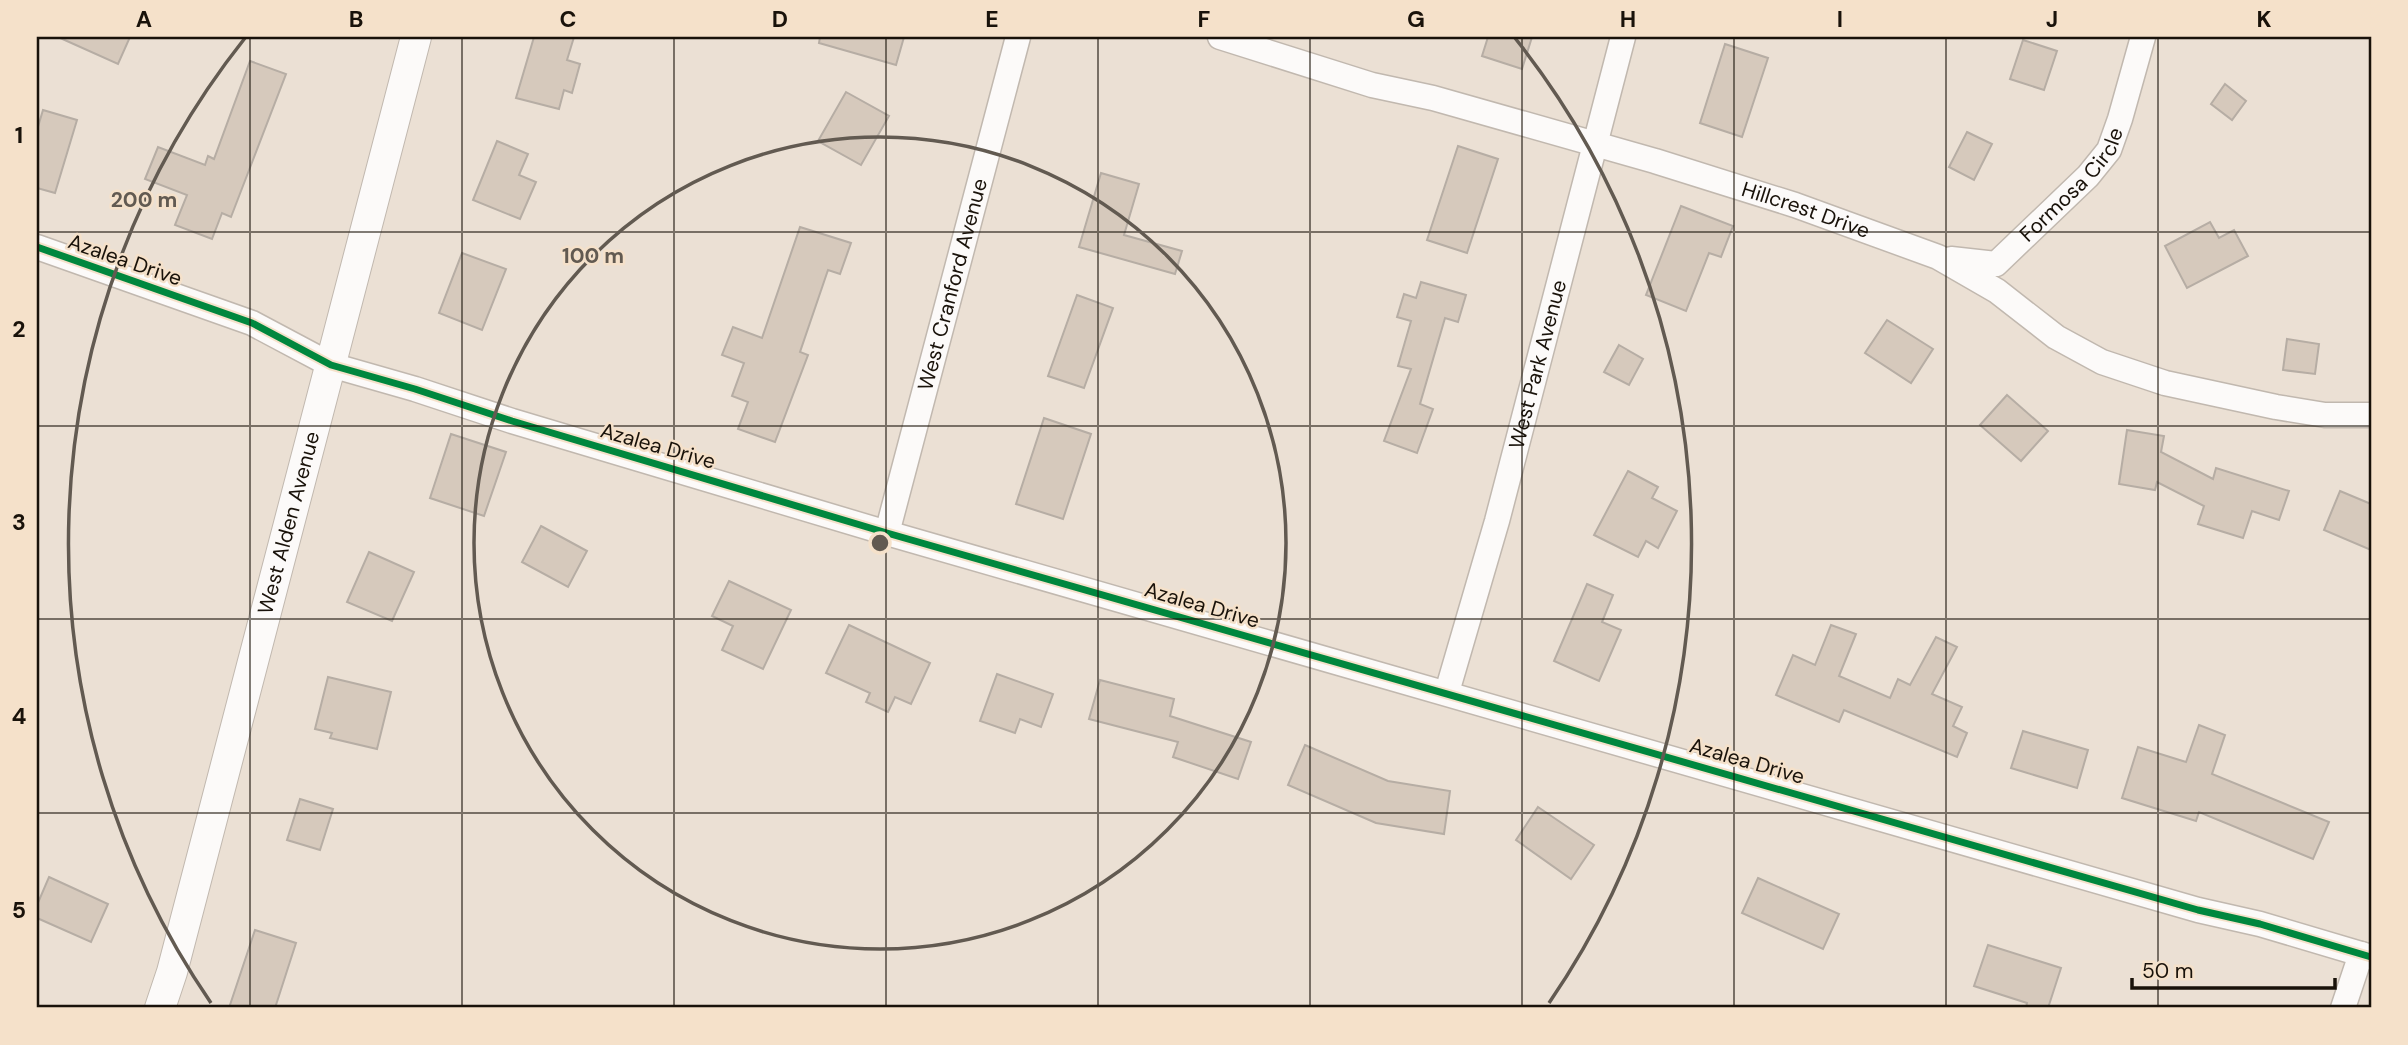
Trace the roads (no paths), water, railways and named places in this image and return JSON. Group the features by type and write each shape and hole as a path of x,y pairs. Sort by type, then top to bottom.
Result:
{"street":[{"name":"West Alden Avenue","path":"160,1008 172,972 248,671 416,37"},
{"name":"West Cranford Avenue","path":"887,533 1018,37"},
{"name":"Hillcrest Drive","path":"1220,37 1372,85 1433,98 1655,161 1795,205 1938,257 1997,291 2056,337 2102,362 2165,383 2264,405 2325,415 2371,415"},
{"name":"West Park Avenue","path":"1447,692 1497,521 1623,37"},
{"name":"Formosa Circle","path":"1938,257 1996,264 2088,176 2109,150 2143,37"},
{"name":"Azalea Drive","path":"37,247 252,323 331,365 887,533 2198,910 2366,955"},
{"path":"2343,1008 2366,955"}]}
